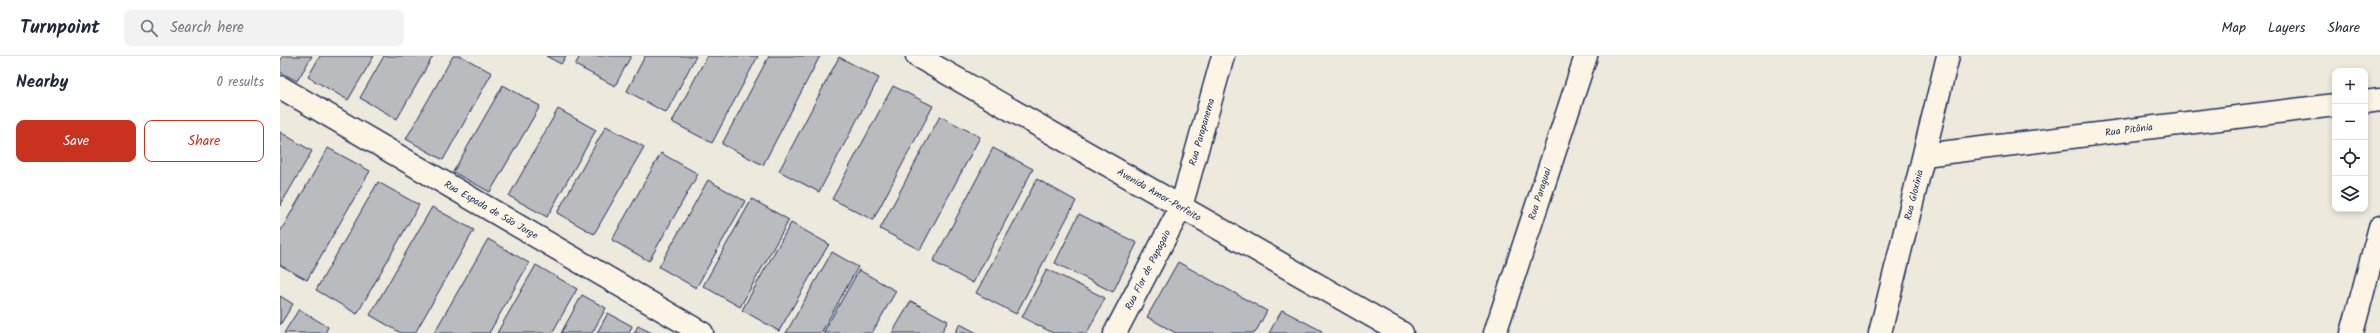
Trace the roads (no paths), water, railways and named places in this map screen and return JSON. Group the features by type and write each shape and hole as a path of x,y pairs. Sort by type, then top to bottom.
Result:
{"street":[{"name":"Avenida Amor-Perfeito","path":"917,56 1402,333"},
{"name":"Rua Parapanema","path":"1181,207 1224,56"},
{"name":"Rua Paraguai","path":"1495,333 1586,56"},
{"name":"Rua Gloxínia","path":"1880,333 1948,56"},
{"name":"Rua Espada de São Jorge","path":"280,87 702,333"},
{"path":"2368,102 2380,100"},
{"name":"Rua Pitônia","path":"1924,155 2332,105"},
{"name":"Rua Flor de Papagaio","path":"1115,333 1181,207"},
{"path":"2352,333 2380,227"}]}
